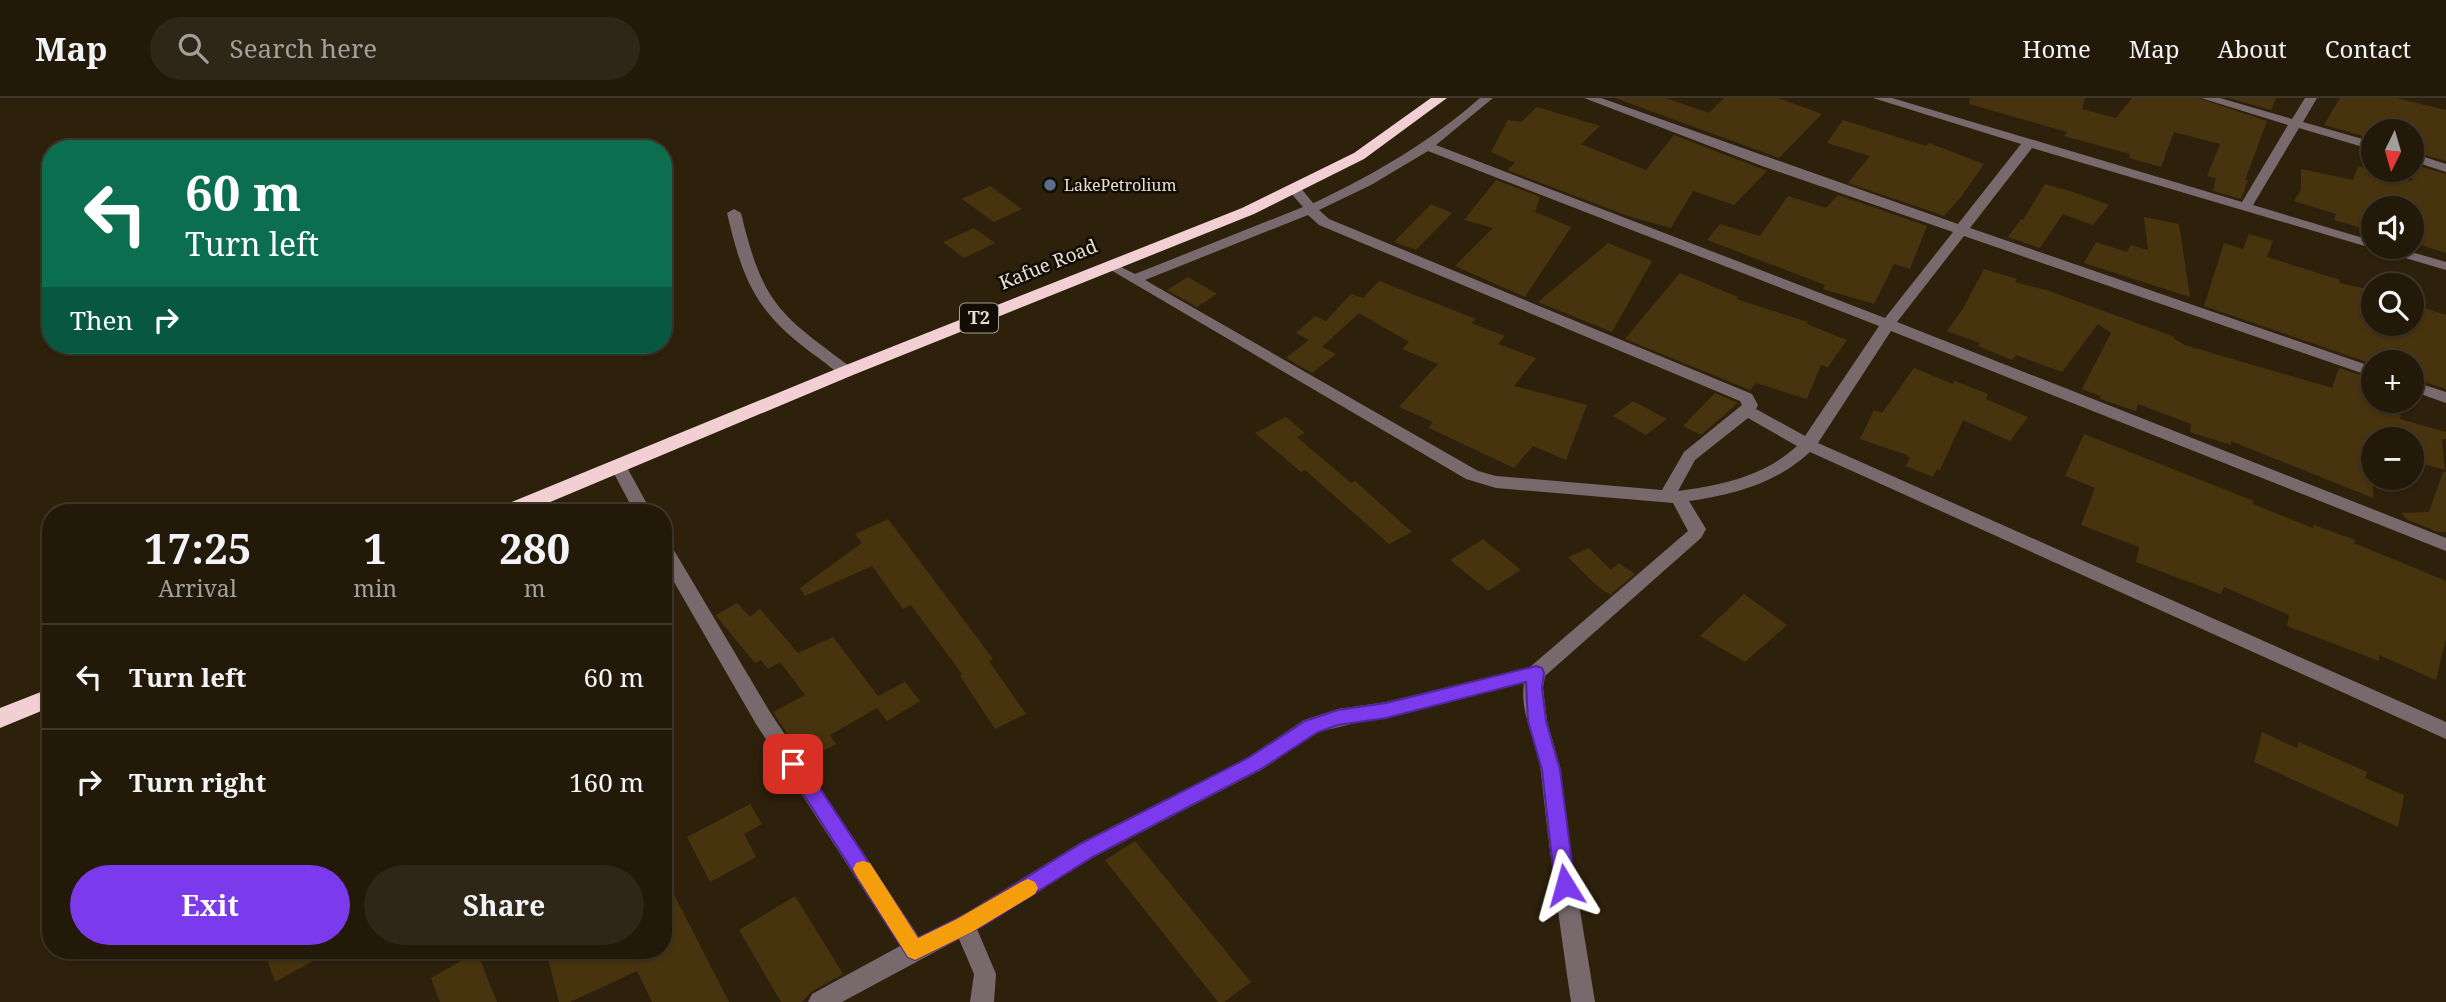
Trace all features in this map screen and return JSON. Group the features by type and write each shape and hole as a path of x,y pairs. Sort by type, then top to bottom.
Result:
{"highway":[{"name":"Kafue Road","path":"527,504 1295,190 1359,156 1440,98"},
{"path":"0,718 42,701"}],"street":[{"path":"1135,279 1310,208 1429,147 1487,98"},
{"path":"1590,98 1963,231 2361,368"},
{"path":"1878,98 2361,241"},
{"path":"2207,98 2361,142"},
{"path":"2245,207 2311,98"},
{"path":"1111,266 1472,475 1496,482 1673,496 1707,494 1755,481 1794,460 1808,445 1888,324 2029,143"},
{"path":"1429,147 1888,324 2446,545"},
{"path":"2424,162 2446,168"},
{"path":"820,1002 965,926 1087,850 1254,764 1311,726 1338,717 1386,710 1536,673 1695,534 1695,522 1673,496 1674,477 1689,455 1747,411 1750,405 1746,398 1324,222 1310,208 1309,202 1295,190"},
{"path":"734,213 749,269 771,310 788,327 847,371"},
{"path":"2422,259 2446,266"},
{"path":"2424,390 2446,398"},
{"path":"1747,411 1808,445 2446,730"},
{"path":"618,466 639,504"},
{"path":"672,562 763,718 915,950"},
{"path":"1536,673 1533,688 1537,721 1551,770 1553,806 1583,1002"},
{"path":"965,926 985,974 982,1002"}],"building":[{"path":"1615,98 1666,98 1709,113 1724,98 1778,98 1822,114 1779,158"},
{"path":"1970,98 2085,98 2082,109 2116,118 2132,98 2198,98 2267,121 2245,180 2248,180 2241,199 2213,191 2216,178 2207,176 2220,144 2174,132 2161,167 2129,158 2130,154 2064,136 2067,132 1969,104"},
{"path":"2229,98 2276,98 2271,110"},
{"path":"2340,98 2396,98 2446,110 2446,161 2424,155 2424,119 2361,119 2361,136 2324,125"},
{"path":"1537,107 1600,126 1581,144 1646,170 1674,135 1767,171 1734,205 1693,191 1671,228 1628,216 1507,170 1515,163 1491,152 1508,120 1521,122"},
{"path":"1843,120 1926,146 1929,143 1984,164 1944,216 1848,183 1870,156 1827,143"},
{"path":"2358,166 2361,167 2361,182 2424,182 2424,168 2446,174 2446,253 2424,246 2424,196 2361,196 2361,228 2334,220 2336,214 2294,201 2301,190 2301,169 2353,180"},
{"path":"1496,180 1540,197 1535,212 1571,227 1525,297 1455,266 1493,228 1464,220"},
{"path":"2045,184 2109,205 2093,225 2063,214 2040,248 2008,237 2021,219 2023,220"},
{"path":"990,186 1022,209 994,222 962,199"},
{"path":"1838,195 1927,226 1910,269 1894,264 1874,304 1823,289 1825,285 1707,240 1720,224 1760,236 1788,196 1826,208"},
{"path":"1431,204 1452,213 1416,250 1394,242"},
{"path":"2144,217 2179,224 2190,297 2084,263 2096,242 2127,252 2131,245 2148,250"},
{"path":"974,228 995,243 964,258 943,242"},
{"path":"2249,234 2273,241 2267,257 2340,280 2339,283 2361,288 2361,336 2424,336 2424,308 2446,315 2446,389 2424,382 2424,350 2361,350 2361,360 2204,306 2224,243 2243,249"},
{"path":"1608,243 1652,261 1612,332 1538,302"},
{"path":"1984,269 2175,337 2174,339 2185,345 2332,388 2339,368 2361,375 2361,413 2393,413 2401,415 2400,419 2446,432 2446,439 2442,439 2445,470 2424,464 2424,427 2361,427 2361,490 2373,490 2373,498 2231,441 2231,445 2190,432 2191,424 2138,404 2136,411 2100,399 2100,396 2082,389 2111,333 2098,324 2062,372 2016,355 2012,360 1978,346 1980,343 1947,331 1962,310"},
{"path":"1680,273 1738,297 1736,299 1808,322 1807,324 1847,340 1828,367 1821,365 1807,399 1756,383 1750,390 1625,339"},
{"path":"1188,277 1217,294 1197,307 1167,290"},
{"path":"1379,281 1476,319 1471,323 1505,336 1498,344 1536,358 1514,386 1587,405 1566,460 1533,446 1514,468 1429,428 1433,422 1399,407 1438,364 1402,349 1409,342 1359,313 1322,347 1336,354 1312,373 1286,358 1309,340 1296,333 1315,316 1326,321 1351,294 1363,298"},
{"path":"1914,368 1953,384 1955,381 1988,394 1986,399 2028,417 2010,441 1963,420 1940,470 1937,469 1933,477 1906,466 1910,458 1907,455 1860,439 1874,410 1882,413"},
{"path":"1715,393 1738,403 1701,435 1683,426"},
{"path":"1633,401 1667,419 1646,435 1613,416"},
{"path":"1286,417 1305,433 1297,437 1351,483 1355,481 1412,532 1389,544 1305,470 1301,472 1255,433"},
{"path":"2084,434 2254,501 2253,504 2313,528 2314,525 2355,540 2354,543 2446,581 2446,639 2436,680 2379,655 2379,661 2287,626 2289,615 2224,587 2221,594 2136,562 2139,547 2081,525 2095,488 2065,476"},
{"path":"2443,472 2446,472 2446,532 2438,532 2408,520 2401,513 2429,512"},
{"path":"888,519 993,659 989,661 1026,714 995,729 960,676 962,674 911,605 903,609 872,566 805,596 800,588 862,543 855,534"},
{"path":"1483,539 1521,570 1488,591 1450,560"},
{"path":"1589,548 1611,570 1619,563 1635,574 1610,595 1568,557"},
{"path":"1744,594 1787,625 1745,662 1700,636"},
{"path":"737,603 750,617 760,609 798,653 833,637 878,696 905,682 920,701 887,721 877,708 830,735 836,744 805,761 773,712 805,695 780,662 768,669 761,660 755,663 717,617 716,615"},
{"path":"2262,732 2297,748 2299,742 2367,772 2365,778 2404,795 2398,827 2254,762"},
{"path":"750,804 762,824 744,834 756,857 710,882 687,837"},
{"path":"1135,841 1251,982 1224,1002 1218,1002 1105,860"},
{"path":"672,891 729,1002 652,1002 637,971 570,1002 559,1002 548,959 672,959"},
{"path":"795,896 843,974 811,992 802,1002 781,1002 739,930"},
{"path":"267,959 316,959 275,982"},
{"path":"465,959 480,959 497,1002 440,1002 431,978"}],"slow traffic":[{"path":"863,869 915,950 965,926 1028,888"}],"place":[{"name":"LakePetrolium","path":"1050,185"}],"route":[{"path":"793,764 915,950 976,919 1087,850 1254,764 1311,726 1338,717 1386,710 1536,673 1534,700 1551,770 1553,806 1565,885"}]}
